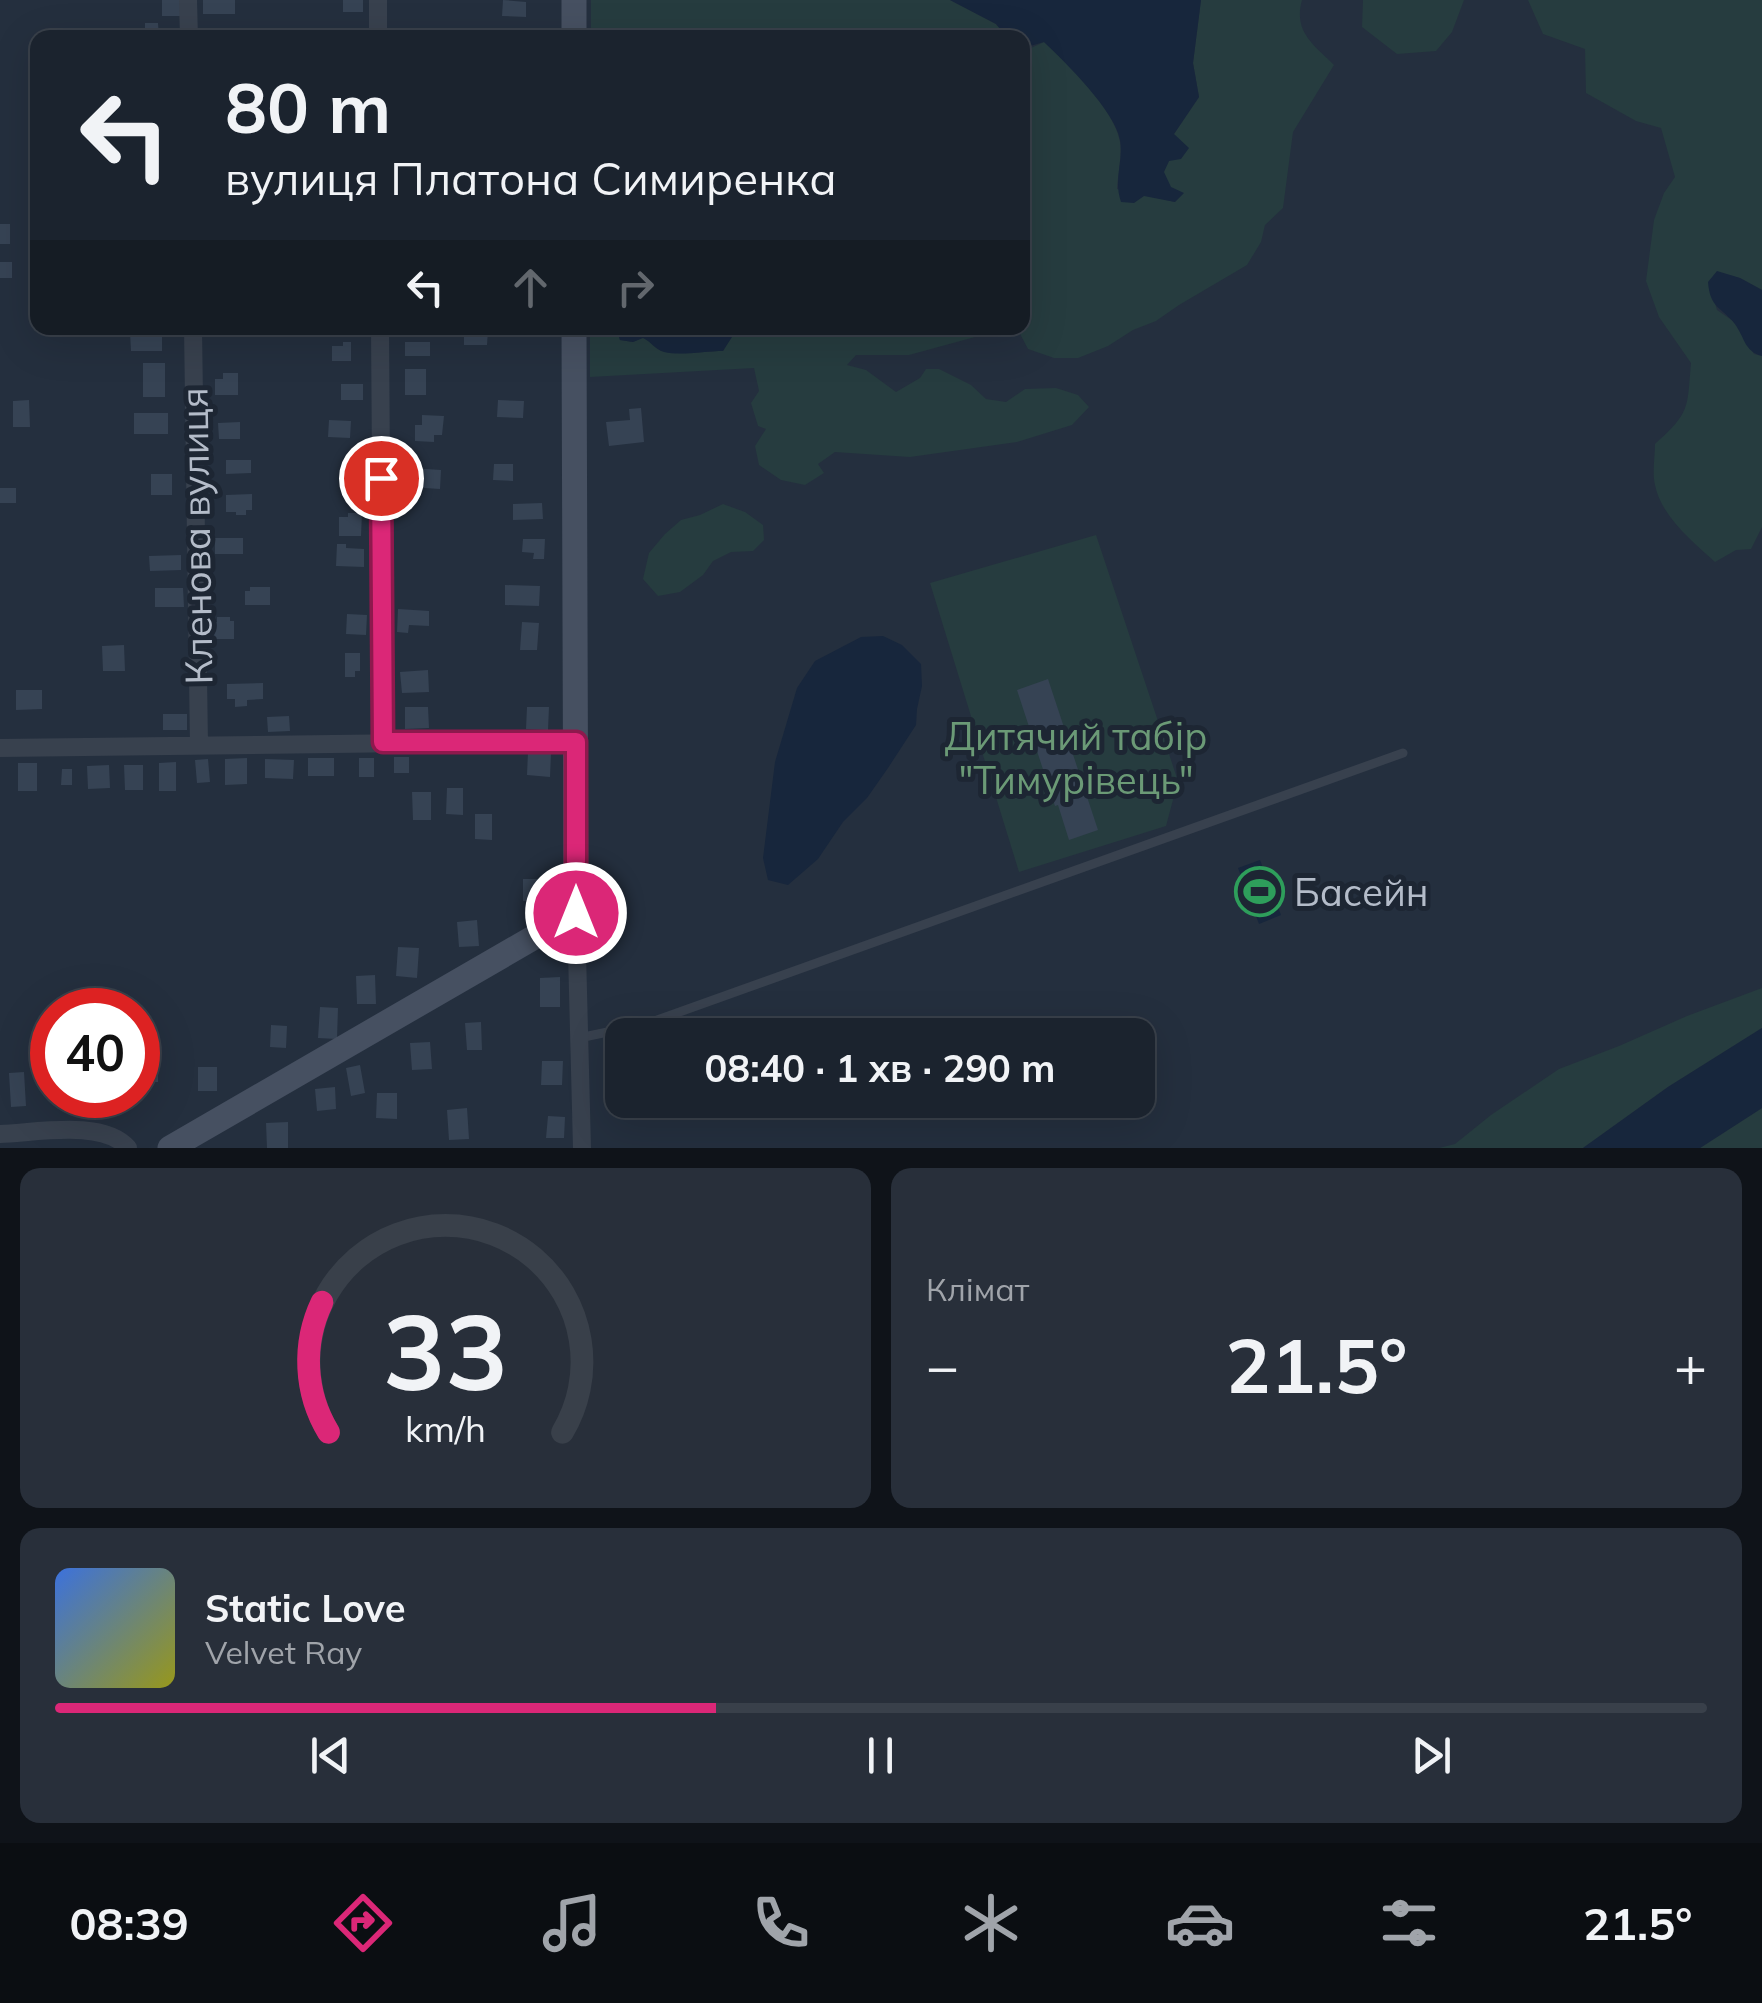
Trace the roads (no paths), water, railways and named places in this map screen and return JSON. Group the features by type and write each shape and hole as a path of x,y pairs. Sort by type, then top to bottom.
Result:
{"street":[{"path":"188,0 189,30"},
{"path":"378,0 378,30"},
{"path":"574,0 574,30"},
{"name":"Кленова вулиця","path":"193,335 199,745"},
{"path":"380,335 383,742"},
{"path":"574,335 578,1145"},
{"path":"0,748 576,742"},
{"path":"170,1148 576,913"},
{"path":"0,1134 91,1130 128,1148"}],"lane":[{"path":"579,1038 646,1024 1403,753"}],"water":[{"path":"950,0 1201,0 1193,63 1199,97 1174,134 1189,148 1181,159 1169,161 1164,172 1171,187 1184,193 1175,202 1144,196 1134,203 1121,202 1120,140 1109,115 1044,42 1030,46 1030,30 1001,30"},
{"path":"1717,271 1762,290 1762,356 1748,347 1735,324 1711,298 1708,282"},
{"path":"618,335 732,337 723,351 685,353 661,351 643,338 633,342 620,340"},
{"path":"883,636 902,645 921,664 916,725 867,798 843,822 818,859 788,885 768,880 763,858 775,762 797,688 815,661 861,637"},
{"name":"Басейн","path":"1260,860 1281,915 1259,924 1238,868"},
{"path":"1762,1028 1762,1108 1700,1148 1583,1148 1668,1087"}],"place":[{"name":"Басейн","path":"1259,892"}],"park label":[{"name":"Дитячий табір \"Тимурівець\"","path":"1076,758"}]}
